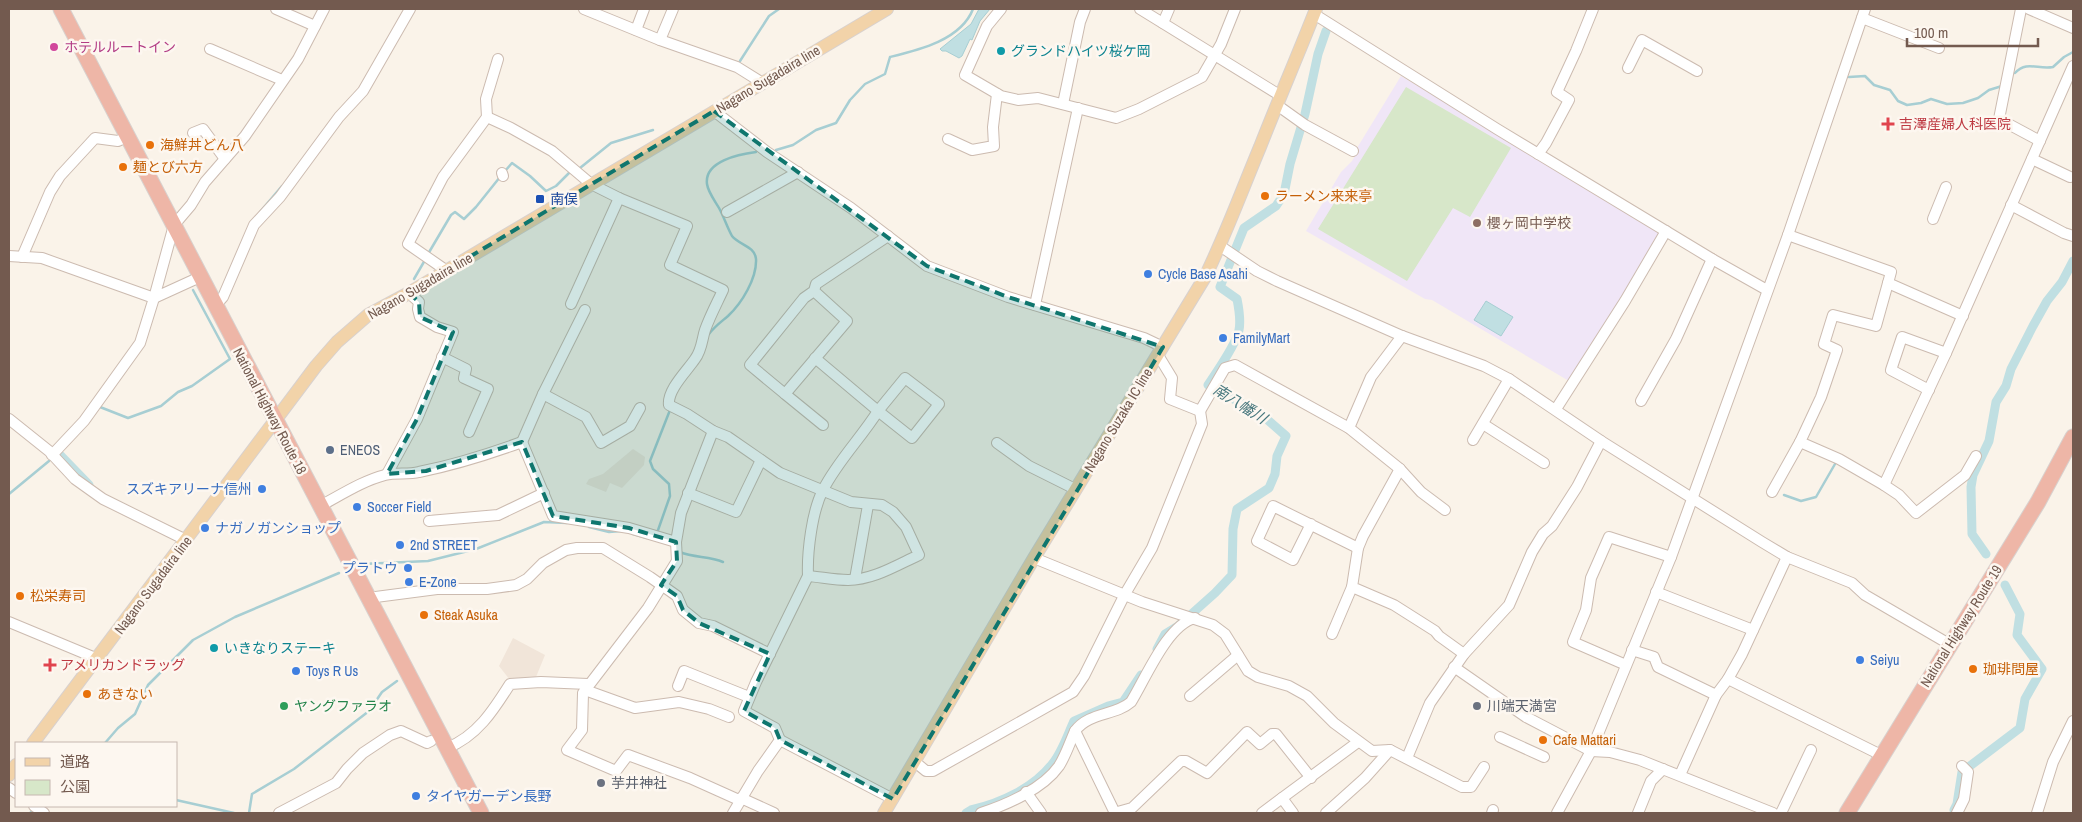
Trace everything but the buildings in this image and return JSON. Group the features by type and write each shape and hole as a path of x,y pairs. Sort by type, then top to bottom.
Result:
{"highway":[{"name":"National Highway Route 18","path":"61,9 274,420 481,813"},
{"name":"National Highway Route 19","path":"1847,813 2028,519 2073,437"}],"main road":[{"name":"Nagano Sugadaira line","path":"34,742 98,659 316,366 337,342 368,315 409,293 761,82 888,9"},
{"name":"Nagano Suzaka IC line","path":"884,813 1075,489 1205,277 1220,246 1301,50 1315,11"}],"street":[{"path":"276,9 316,26"},
{"path":"52,455 84,421 140,343 174,225 191,205 205,182 245,136 298,59 324,9"},
{"path":"215,306 223,297 254,225 280,197 339,117 363,91 410,9"},
{"path":"584,9 660,40 737,67 761,82"},
{"path":"636,30 644,9"},
{"path":"660,40 673,9"},
{"path":"1001,9 987,26 965,75 997,94 1018,100 1038,98 1116,118 1139,109 1202,78 1215,56 1235,9"},
{"path":"1063,104 1080,22 1085,9"},
{"path":"1140,9 1215,56 1279,100 1303,123 1353,151"},
{"path":"1163,23 1169,9"},
{"path":"1538,154 1569,100 1557,92 1593,9"},
{"path":"2021,9 1999,119 2040,141"},
{"path":"2029,9 2041,11 2073,28"},
{"path":"1315,11 1538,154 1712,260 1767,290"},
{"path":"1556,813 1592,750 1670,557 1788,235 1863,13 1939,48"},
{"path":"1628,68 1642,40 1697,71"},
{"path":"210,49 282,80"},
{"path":"446,271 408,244 443,177 488,117 486,99 498,59"},
{"path":"1884,486 1946,354 2073,66"},
{"path":"948,138 972,150 994,146 992,127 997,94"},
{"path":"1036,305 1078,108"},
{"path":"714,111 768,152 851,208 927,266 1008,297 1144,338 1160,351 1172,378 1170,399 1200,411"},
{"path":"488,117 552,151 591,184 619,198 687,226 670,265 723,290 705,331 696,359 678,381 668,401 669,405 688,414 713,431 728,437 780,473 850,502 882,505 893,512 906,527 919,555 873,575 855,579 808,576"},
{"path":"193,133 203,129 225,159"},
{"path":"22,258 50,192 72,162 95,138 118,141 127,137"},
{"path":"2032,159 2070,177"},
{"path":"727,212 798,172"},
{"path":"1933,219 1946,186"},
{"path":"571,304 619,198"},
{"path":"2011,205 2073,236"},
{"path":"1556,409 1625,301 1666,231"},
{"path":"1772,492 1822,397 1837,350 1824,344 1833,315 1876,326 1891,272 1788,235"},
{"path":"824,425 750,365 804,298 814,291 816,284 888,236"},
{"path":"1220,246 1277,281 1402,336 1484,366 1509,379 1692,499 1788,556 1852,583 1865,595 1950,644"},
{"path":"9,256 42,258 154,298 200,276"},
{"path":"1641,401 1676,339 1712,260"},
{"path":"1888,283 1962,316"},
{"path":"785,394 847,320 814,291"},
{"path":"387,474 417,418 452,332 437,327 420,317 418,310 419,302 409,293"},
{"path":"320,506 358,486 387,474 409,474 426,471 522,442 543,394 585,310"},
{"path":"1349,428 1371,378 1402,336"},
{"path":"1929,390 1891,370 1902,337 1946,354"},
{"path":"442,357 466,369 464,378 488,389 469,432"},
{"path":"815,358 878,411 912,438 938,404 905,378 878,411 822,491 811,532 807,558 808,576 744,711 775,728 780,740 893,799"},
{"path":"915,762 926,771 933,771 1073,692 1084,676 1125,594 1152,548 1202,424 1200,411 1225,368 1235,365 1349,428 1400,469 1421,492 1445,510"},
{"path":"1473,440 1509,379"},
{"path":"543,394 586,417 601,443 630,426 640,408"},
{"path":"9,419 52,455 75,479 103,499 186,540"},
{"path":"1483,424 1544,464"},
{"path":"713,431 688,494 676,542 677,561 637,623 586,687 583,693 582,730 568,750 616,771 628,755 690,778 774,813"},
{"path":"1407,758 1430,703 1464,654 1509,605 1532,552 1543,534 1552,526 1577,487 1601,441"},
{"path":"522,442 553,516 628,528 676,542"},
{"path":"1800,442 1838,459 1899,494 1916,513 1965,475 1977,461"},
{"path":"997,444 1029,466 1075,489"},
{"path":"688,494 736,512 761,460"},
{"path":"1332,634 1352,588 1358,548 1400,469"},
{"path":"429,521 498,516 544,493"},
{"path":"855,579 868,504"},
{"path":"1311,524 1293,560 1257,541 1273,506 1311,524 1358,548"},
{"path":"1626,665 1573,642 1586,610 1591,578 1610,537 1670,557"},
{"path":"368,598 437,589 487,589 516,585 527,579 543,563 566,550 603,548 677,596 683,610 699,623 713,626 770,654"},
{"path":"1680,775 1716,695 1728,679 1788,556"},
{"path":"1034,558 1142,602 1213,625 1224,634 1248,671 1258,677 1289,686 1308,696 1334,722 1372,751 1390,750 1462,787 1472,787 1484,767"},
{"path":"1352,588 1394,605 1435,631 1438,636 1464,654"},
{"path":"1656,592 1753,630"},
{"path":"981,813 1002,806 1048,778 1059,765 1075,731 1087,720 1124,709 1131,702 1170,636 1190,616"},
{"path":"9,622 98,659"},
{"path":"1632,650 1654,657 1658,667 1716,695"},
{"path":"1190,696 1238,655"},
{"path":"1454,667 1526,717 1592,750 1610,752 1663,769 1773,813"},
{"path":"678,686 684,670 749,697"},
{"path":"1728,679 1882,755"},
{"path":"447,748 460,743 488,718 510,684 541,682 586,687 636,708 679,702 729,717"},
{"path":"2036,813 2053,762 2073,721"},
{"path":"279,813 336,783 363,753 390,735 401,730 427,743 431,740"},
{"path":"1075,731 1114,813 1132,808 1181,761 1186,761 1207,773 1247,732 1260,744 1272,734 1276,734 1311,778"},
{"path":"1500,737 1544,757"},
{"path":"733,813 740,799 780,740"},
{"path":"1262,813 1358,742"},
{"path":"1326,813 1365,778 1390,750"},
{"path":"1781,813 1811,750"},
{"path":"1638,813 1651,782 1663,769"},
{"path":"1957,813 1964,799 1965,769"},
{"path":"1026,792 1041,813"},
{"path":"1282,798 1293,813"}],"highlighted area":[{"path":"714,111 927,266 1008,297 1163,347 893,799 780,740 775,728 744,711 770,654 699,623 683,610 677,596 661,585 677,561 676,542 629,528 553,516 522,442 426,471 387,474 417,419 453,332 420,317 419,302 409,293"}],"shaded area":[{"name":"櫻ヶ岡中学校","path":"1401,76 1661,234 1569,381 1432,300 1425,299 1306,231 1341,172 1352,161 1359,149 1357,148"},
{"path":"633,449 645,457 644,465 622,488 610,483 606,492 586,484 589,479 603,474"},
{"path":"513,638 545,655 536,677 510,680 499,666"}],"green space":[{"path":"1406,87 1511,148 1470,217 1453,208 1407,281 1318,229"}],"water":[{"path":"979,9 990,9 980,21 972,40 970,39 962,56 959,58 946,51 942,51 940,49 971,24"},
{"path":"1486,301 1513,317 1501,336 1474,320"}],"waterway":[{"path":"740,61 769,16 779,9"},
{"path":"776,150 793,145 816,130 836,123 850,100 865,84 885,74 890,57 926,47 949,36 959,29 973,9"},
{"name":"南八幡川","path":"1157,649 1165,634 1178,626 1232,575 1233,529 1237,509 1269,488 1275,474 1277,456 1286,436 1261,414 1208,385 1230,350 1240,326 1237,299 1220,287 1244,228 1276,206 1284,194 1290,164 1305,114 1318,54 1326,31"},
{"path":"2015,73 2019,69 2028,66 2053,67 2073,52"},
{"path":"1849,77 1865,76 1874,85 1890,90 1898,101 1907,105 1931,99 1947,104 1963,103 1978,98 1989,90 2002,86"},
{"path":"580,168 611,143 653,130"},
{"path":"709,334 733,311 748,290 754,274 756,259 750,248 732,236 709,190 707,184 708,176 711,170 724,160 756,152"},
{"path":"505,171 512,163 546,191 556,186 570,172"},
{"path":"428,254 451,215 455,212 464,219 500,177"},
{"path":"260,212 282,186"},
{"path":"414,279 425,260"},
{"path":"1986,554 1972,534 1971,487 1973,475 1989,441 1996,402 2006,386 2011,369 2047,301 2062,282 2073,261"},
{"path":"97,409 100,407 128,418 161,406 178,392 192,386 230,359 193,290"},
{"path":"657,533 670,496 669,484 653,469 650,461 670,410"},
{"path":"58,453 89,485"},
{"path":"9,494 49,461"},
{"path":"1784,495 1801,501 1816,497 1835,464"},
{"path":"362,564 428,561 476,549 544,522 567,523"},
{"path":"589,527 609,532 621,531"},
{"path":"633,534 647,538"},
{"path":"680,552 723,562"},
{"path":"106,742 118,728 135,714 148,685 193,640 235,617 339,573"},
{"path":"1954,810 1957,804 1962,772 2020,728 2025,699 2042,669 2017,635 2020,614 2005,585"},
{"name":"南八幡川","path":"966,813 1005,799 1036,780 1056,759 1074,721 1108,706 1123,702 1141,675"},
{"path":"249,813 252,794 294,769 369,711 382,692 397,681"},
{"path":"178,800 234,813"},
{"path":"30,813 34,810"}],"place":[{"name":"ホテルルートイン","path":"54,47"},
{"name":"グランドハイツ桜ケ岡","path":"1001,51"},
{"name":"吉澤産婦人科医院","path":"1888,124"},
{"name":"海鮮丼どん八","path":"150,145"},
{"name":"麺とび六方","path":"123,167"},
{"name":"ラーメン来来亭","path":"1265,196"},
{"name":"南俣","path":"540,199"},
{"name":"櫻ヶ岡中学校","path":"1477,223"},
{"name":"Cycle Base Asahi","path":"1148,274"},
{"name":"FamilyMart","path":"1223,338"},
{"name":"ENEOS","path":"330,450"},
{"name":"スズキアリーナ信州","path":"262,489"},
{"name":"Soccer Field","path":"357,507"},
{"name":"ナガノガンショップ","path":"205,528"},
{"name":"2nd STREET","path":"400,545"},
{"name":"プラトウ","path":"408,568"},
{"name":"E-Zone","path":"409,582"},
{"name":"松栄寿司","path":"20,596"},
{"name":"Steak Asuka","path":"424,615"},
{"name":"いきなりステーキ","path":"214,648"},
{"name":"Seiyu","path":"1860,660"},
{"name":"アメリカンドラッグ","path":"50,665"},
{"name":"珈琲問屋","path":"1973,669"},
{"name":"Toys R Us","path":"296,671"},
{"name":"あきない","path":"87,694"},
{"name":"ヤングファラオ","path":"284,706"},
{"name":"川端天満宮","path":"1477,706"},
{"name":"Cafe Mattari","path":"1543,740"},
{"name":"芋井神社","path":"601,783"},
{"name":"タイヤガーデン長野","path":"416,796"}]}
